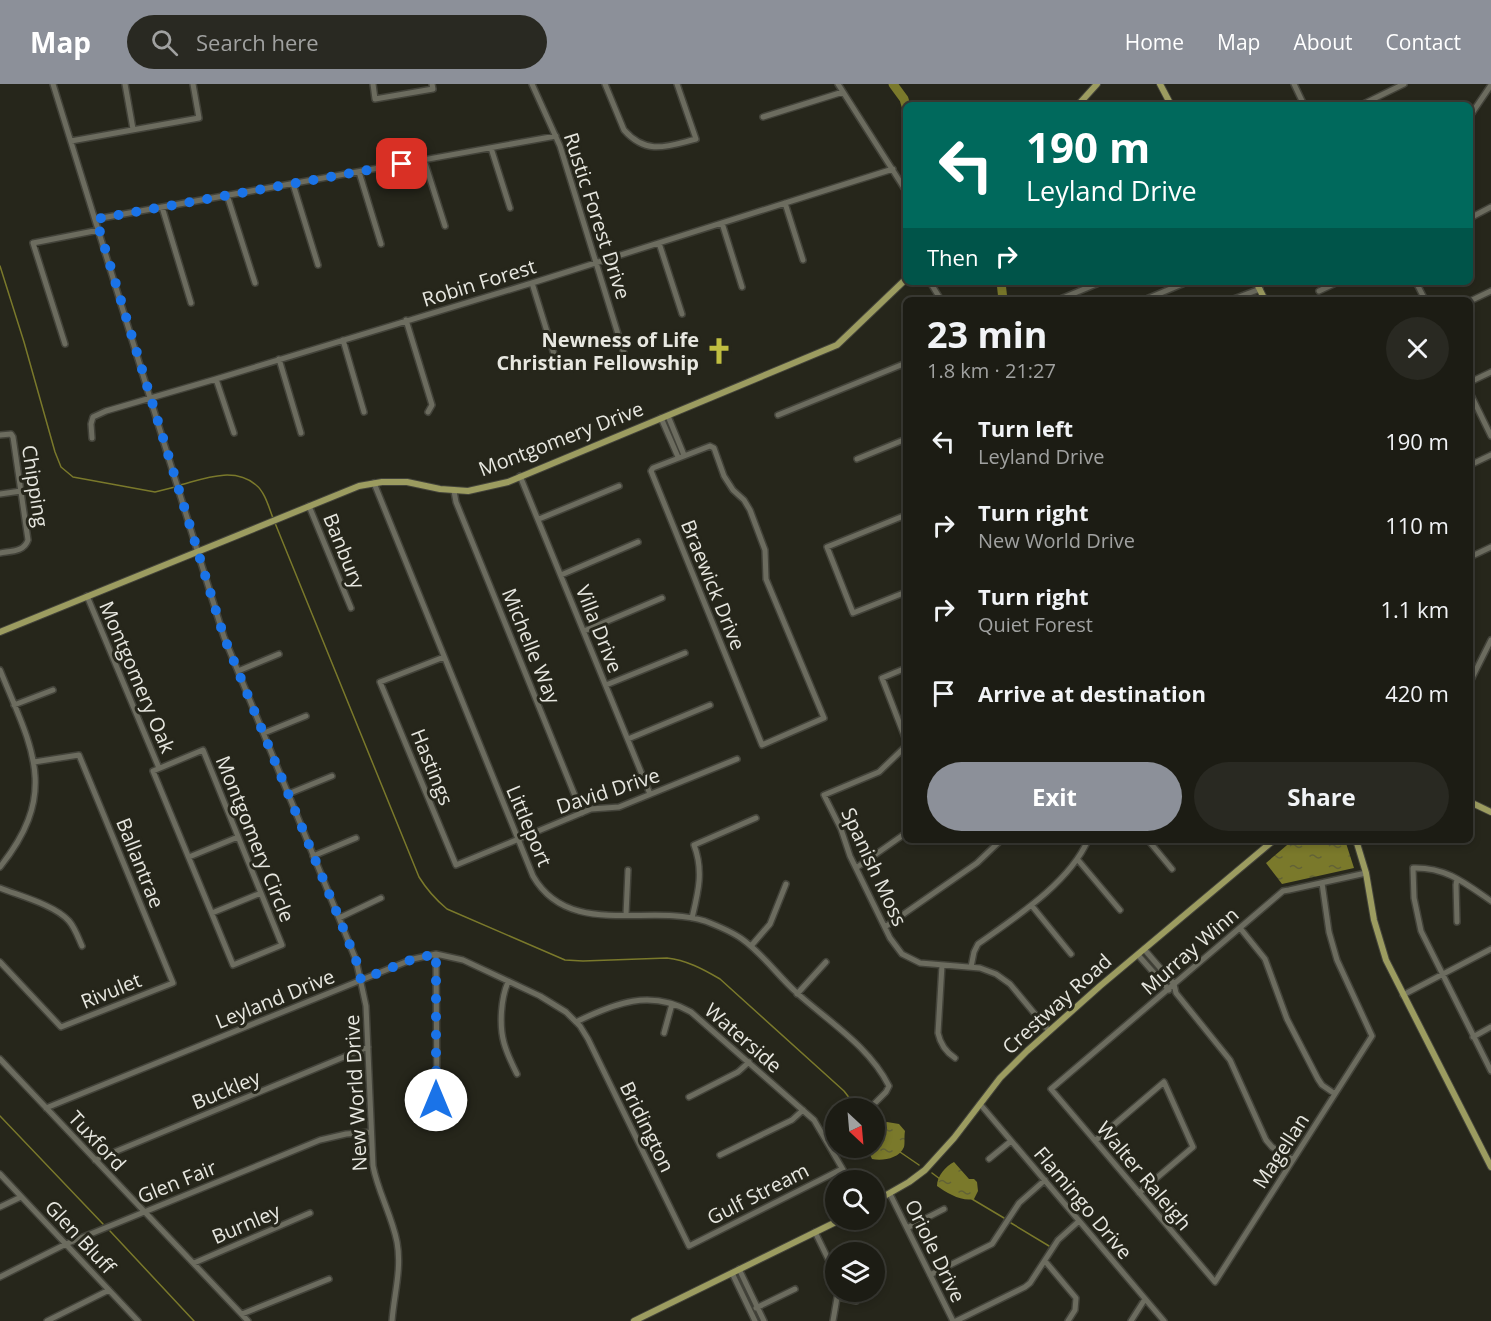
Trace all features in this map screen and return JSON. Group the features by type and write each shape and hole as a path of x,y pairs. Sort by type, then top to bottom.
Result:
{"main road":[{"path":"1081,102 1097,84"},
{"path":"1160,84 1169,102"},
{"name":"Montgomery Drive","path":"0,632 343,491 374,483 407,482 454,491 496,486 837,345 903,282"},
{"path":"1473,803 1491,812"},
{"name":"Crestway Road","path":"885,1196 909,1182 940,1156 1000,1078 1049,1030 1270,843"},
{"path":"1357,843 1366,873 1379,940 1386,960 1491,1167"},
{"path":"634,1321 825,1227"}],"street":[{"name":"New World Drive","path":"53,84 152,398 224,637 356,960 366,1006 370,1132 375,1177 394,1230 398,1252 399,1275 392,1321"},
{"path":"125,84 134,129"},
{"path":"71,141 199,118 193,84"},
{"path":"373,84 375,99 433,86"},
{"name":"Rustic Forest Drive","path":"532,84 556,136 627,360"},
{"path":"605,84 621,124 630,136 645,146 657,148 696,139 677,84"},
{"path":"838,84 903,186"},
{"path":"1294,84 1303,102"},
{"path":"1367,102 1404,84"},
{"path":"1473,111 1491,84"},
{"path":"763,117 843,92"},
{"path":"96,219 556,136"},
{"path":"491,148 510,208"},
{"path":"424,160 445,226"},
{"name":"Robin Forest","path":"92,438 93,417 100,413 216,380 892,169"},
{"path":"359,172 381,244"},
{"path":"293,184 318,265"},
{"path":"227,195 255,283"},
{"path":"785,203 803,260"},
{"path":"162,207 191,303"},
{"path":"1473,216 1491,207"},
{"path":"722,223 742,287"},
{"path":"65,344 33,243 99,230"},
{"path":"659,243 682,314"},
{"path":"532,282 558,367"},
{"path":"1065,297 1094,285"},
{"path":"1151,297 1180,285"},
{"path":"1236,297 1258,285"},
{"path":"1319,291 1332,285"},
{"path":"1473,300 1491,291"},
{"path":"406,320 432,405 428,412"},
{"path":"343,340 364,412"},
{"path":"279,359 301,433"},
{"path":"778,415 903,364"},
{"path":"1473,381 1491,372"},
{"path":"216,380 234,433"},
{"path":"1473,399 1491,436"},
{"path":"664,417 681,456"},
{"name":"Chipping","path":"0,435 11,434 28,543 20,550 0,553"},
{"path":"857,459 903,440"},
{"name":"Braewick Drive","path":"713,446 724,476 750,510 765,550 766,579 824,718 762,744 652,474 653,468 681,456 713,446"},
{"path":"1473,464 1491,455"},
{"name":"Villa Drive","path":"520,476 650,794"},
{"name":"Littleport","path":"374,483 518,839 537,882 546,893 570,909 584,913 673,915 692,918 730,932 751,946 798,994 862,1049 876,1065 889,1086 880,1098"},
{"path":"538,519 620,486"},
{"path":"0,494 21,491"},
{"name":"Michelle Way","path":"454,491 460,513 582,813"},
{"name":"Banbury","path":"309,506 351,608"},
{"path":"903,516 827,547 853,613 903,592"},
{"path":"561,575 638,542"},
{"path":"1473,556 1491,547"},
{"name":"Montgomery Oak","path":"87,597 159,768"},
{"path":"584,631 662,598"},
{"path":"1473,676 1491,640"},
{"path":"606,685 685,653"},
{"path":"238,671 279,654"},
{"name":"Hastings","path":"444,657 381,682 456,865"},
{"path":"903,669 882,678 903,732"},
{"path":"0,670 30,743 37,777 30,817 19,841 0,867"},
{"path":"14,705 53,690"},
{"path":"628,739 711,705"},
{"path":"264,733 306,716"},
{"name":"Spanish Moss","path":"903,749 879,772 824,795 885,927 902,954 920,963 980,968 996,974 1010,984 1049,1030"},
{"name":"Montgomery Circle","path":"203,750 238,837 282,945 233,965 153,771 203,750"},
{"name":"Ballantrae","path":"34,762 79,755 173,983"},
{"name":"David Drive","path":"456,865 582,813 600,808 619,807 737,759"},
{"path":"288,794 332,776"},
{"path":"692,918 700,874 699,859 694,845 756,818"},
{"path":"856,868 903,835"},
{"path":"189,857 238,837"},
{"path":"314,856 356,838"},
{"path":"885,927 977,863 998,843"},
{"path":"971,967 978,944 1032,906 1078,860 1086,843"},
{"path":"1151,843 1172,868"},
{"path":"1078,860 1120,910"},
{"path":"1491,901 1446,872 1413,868 1413,898 1421,931 1491,1071"},
{"path":"626,915 628,870"},
{"name":"Murray Winn","path":"1051,1089 1283,891 1366,873"},
{"path":"1457,879 1457,922"},
{"name":"Magellan","path":"1215,1282 1372,1036 1337,960 1329,932 1322,883"},
{"path":"751,946 770,924 786,884"},
{"path":"0,888 64,916 74,927 82,946"},
{"path":"212,913 261,893"},
{"path":"339,918 381,898"},
{"path":"1032,906 1071,954"},
{"path":"1240,928 1265,958 1287,1019 1318,1079 1322,1085 1335,1094"},
{"path":"1144,949 1174,984 1176,993 1230,1060 1266,1140 1272,1147 1293,1160"},
{"path":"1403,995 1491,949"},
{"path":"436,954 436,1100 443,1109"},
{"name":"Leyland Drive","path":"46,1108 413,959 436,954 463,960 551,1002 576,1022"},
{"path":"1138,955 1167,990 1176,993"},
{"name":"Rivulet","path":"0,962 61,1027 173,983"},
{"path":"798,994 826,962"},
{"path":"942,965 938,1033 949,1054 955,1058"},
{"path":"508,982 503,994 503,1037 517,1074"},
{"name":"Waterside","path":"576,1022 607,1007 628,1001 659,1001 684,1008 701,1019 814,1120 842,1169"},
{"path":"664,1033 672,1004"},
{"name":"Bridington","path":"576,1022 588,1039 689,1246"},
{"path":"1473,1036 1491,1028"},
{"name":"Buckley","path":"95,1160 368,1047"},
{"name":"Tuxford","path":"0,1059 248,1321"},
{"path":"689,1097 738,1072 749,1062"},
{"path":"1095,1141 1164,1082 1193,1147 1139,1193"},
{"name":"Walter Raleigh","path":"1051,1089 1215,1282"},
{"name":"Flamingo Drive","path":"980,1104 1164,1321"},
{"path":"720,1155 792,1120 803,1110"},
{"name":"Glen Fair","path":"0,1277 66,1244 320,1140 345,1134 370,1132"},
{"path":"989,1159 1011,1141"},
{"name":"Gulf Stream","path":"689,1246 842,1169"},
{"name":"Glen Bluff","path":"0,1174 138,1321"},
{"path":"930,1275 992,1244 1019,1203 1045,1180"},
{"name":"Oriole Drive","path":"890,1194 954,1321"},
{"path":"0,1208 21,1197"},
{"path":"907,1228 944,1209"},
{"name":"Burnley","path":"194,1263 310,1213"},
{"path":"954,1321 1030,1283 1061,1236 1079,1221"},
{"path":"815,1232 825,1252"},
{"path":"1045,1261 1076,1298 1075,1310 1068,1321"},
{"path":"739,1269 764,1321"},
{"path":"732,1273 755,1321"},
{"path":"242,1314 329,1279"},
{"path":"750,1311 795,1289"},
{"path":"51,1320 109,1290"},
{"path":"1131,1321 1145,1299"},
{"path":"833,1321 837,1302"}],"water":[{"path":"1289,843 1346,843 1354,868 1282,884 1266,863"},
{"path":"885,1123 899,1124 905,1131 904,1147 894,1157 881,1160 872,1159 885,1158"},
{"path":"954,1162 969,1179 977,1182 978,1191 974,1199 960,1198 937,1186 942,1172"}],"waterway":[{"path":"893,84 905,102"},
{"path":"0,266 61,467 73,477 155,492 175,487"},
{"path":"1001,285 1003,297"},
{"path":"180,485 208,477 228,475 247,479 262,492 273,518"},
{"path":"275,523 419,877 435,898 447,909 565,960 667,958 701,968 720,979 849,1098"},
{"path":"0,1116 103,1224"},
{"path":"900,1152 919,1165"},
{"path":"932,1173 940,1179"},
{"path":"972,1199 1004,1218"},
{"path":"1011,1223 1049,1246"},
{"path":"110,1231 194,1321"}],"place":[{"name":"Newness of Life Christian Fellowship","path":"719,351"}],"route":[{"path":"402,164 96,219 224,637 356,960 361,980 413,959 436,954 436,1100"}]}
